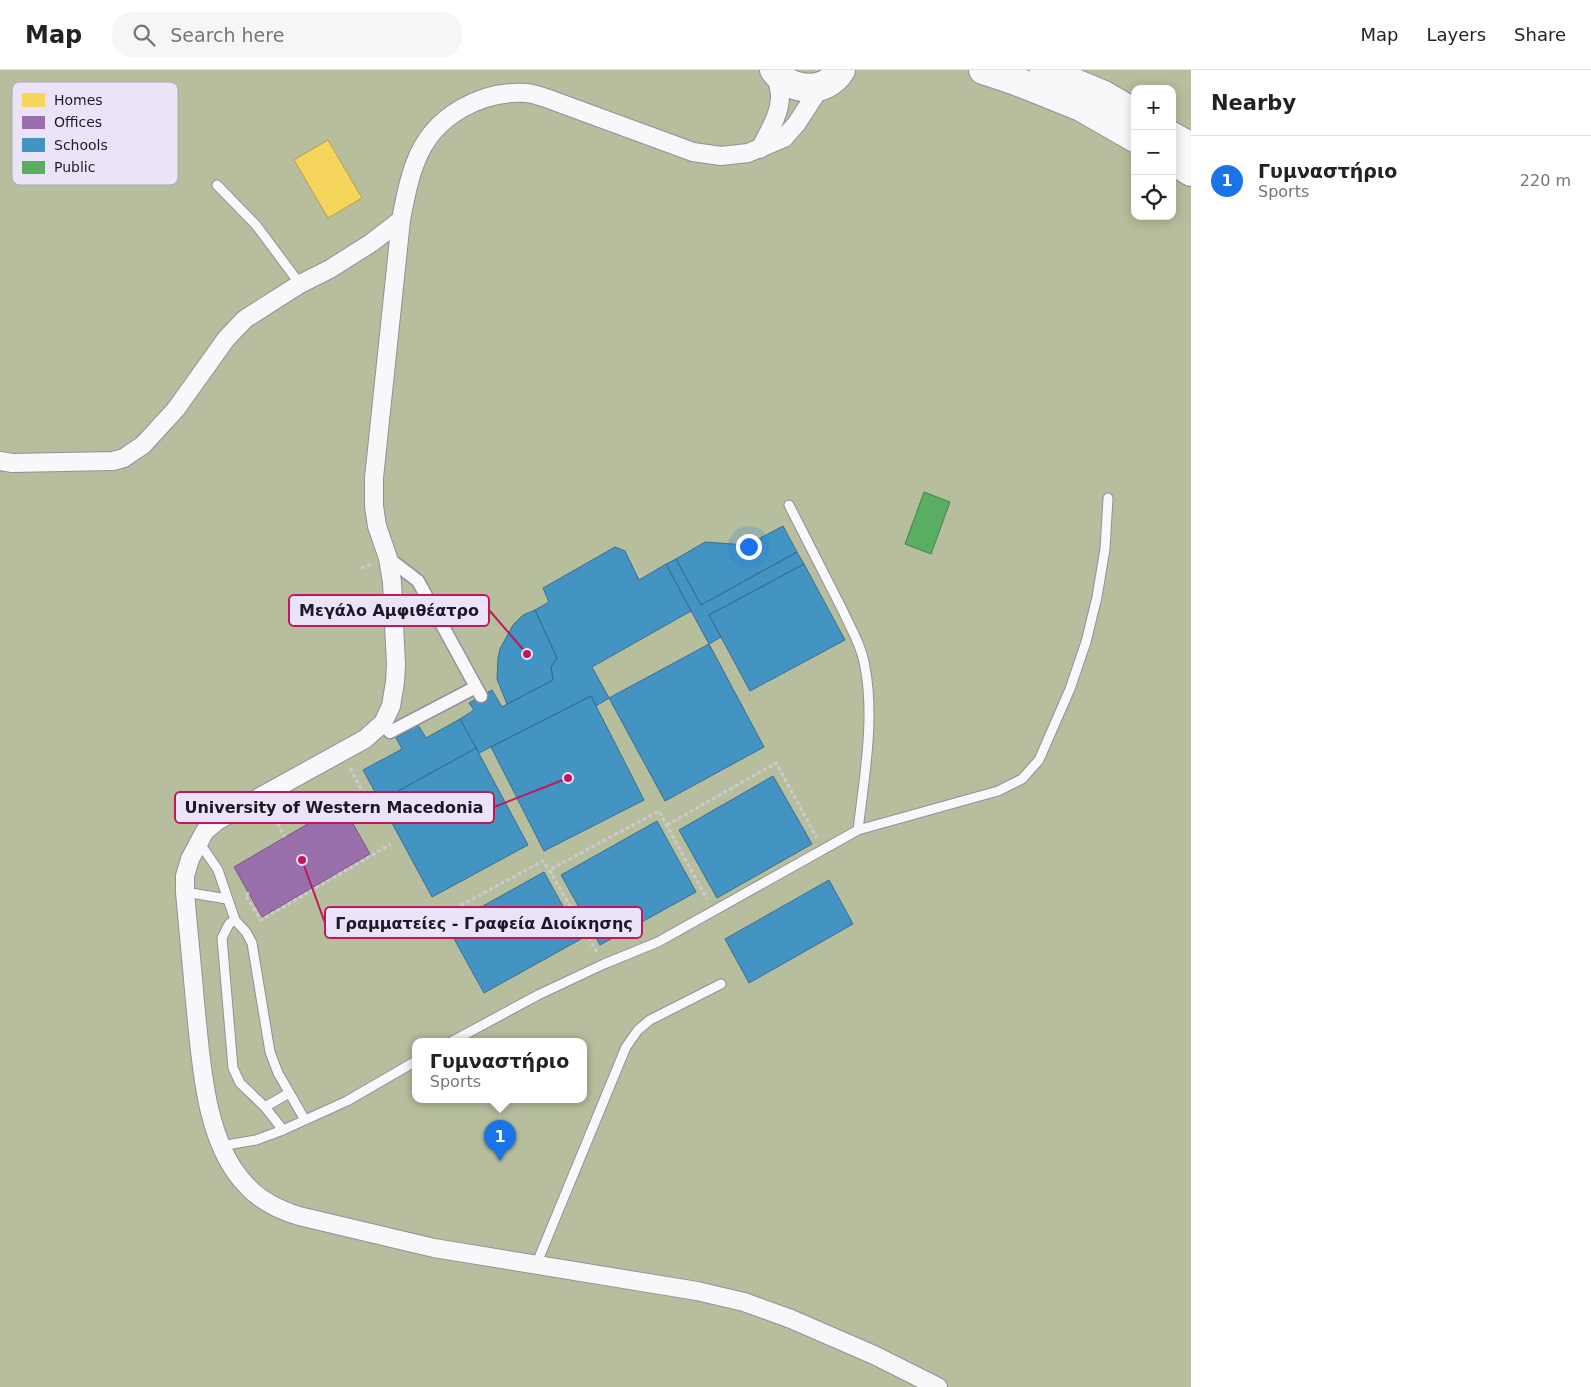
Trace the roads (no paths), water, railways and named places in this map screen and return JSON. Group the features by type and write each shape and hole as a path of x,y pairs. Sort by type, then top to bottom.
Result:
{"main road":[{"path":"983,70 1081,107 1131,136"},
{"path":"1044,70 1097,92 1131,111"},
{"path":"775,71 784,81 796,87 808,88 837,75"},
{"path":"1176,139 1191,148"},
{"path":"1176,163 1191,172"}],"street":[{"path":"760,149 772,127 778,110 780,95 775,71"},
{"path":"837,75 784,138 748,153 721,156 693,152 529,93 492,96 477,100 446,119 427,140 416,159 401,220 374,478 376,519 388,558 392,582 396,665 392,706 384,723 364,739 217,821 205,831 190,859 185,876 185,892 200,1057 211,1118 221,1146 233,1169 246,1185 261,1198 282,1211 434,1248 696,1292 744,1302 791,1319 874,1355 938,1387"},
{"path":"0,461 12,463 101,462 124,458 144,445 176,409 226,339 244,319 300,284 330,269 371,243 401,220"},
{"path":"384,723 390,732 478,692 418,581 388,558"}],"lane":[{"path":"217,185 256,225 300,284"},
{"path":"458,1038 538,995 604,964 658,942 858,830 998,791 1022,779 1039,760 1070,689 1086,642 1097,597 1105,549 1108,498"},
{"path":"788,506 847,620 865,665 869,687 868,752 858,830"},
{"path":"199,842 218,870 235,920 246,932 252,943 270,1052 289,1093 305,1120"},
{"path":"185,892 228,899"},
{"path":"235,920 229,924 222,938 233,1068 240,1082 265,1107 283,1130"},
{"path":"536,1265 626,1046 638,1030 650,1020 721,984"},
{"path":"221,1146 256,1140 283,1130 347,1100 412,1063"},
{"path":"265,1107 289,1093"}],"place":[{"name":"Μεγάλο Αμφιθέατρο","path":"527,654"},
{"name":"University of Western Macedonia","path":"568,778"},
{"name":"Γραμματείες - Γραφεία Διοίκησης","path":"302,860"},
{"name":"Γυμναστήριο","path":"500,1161"}]}
